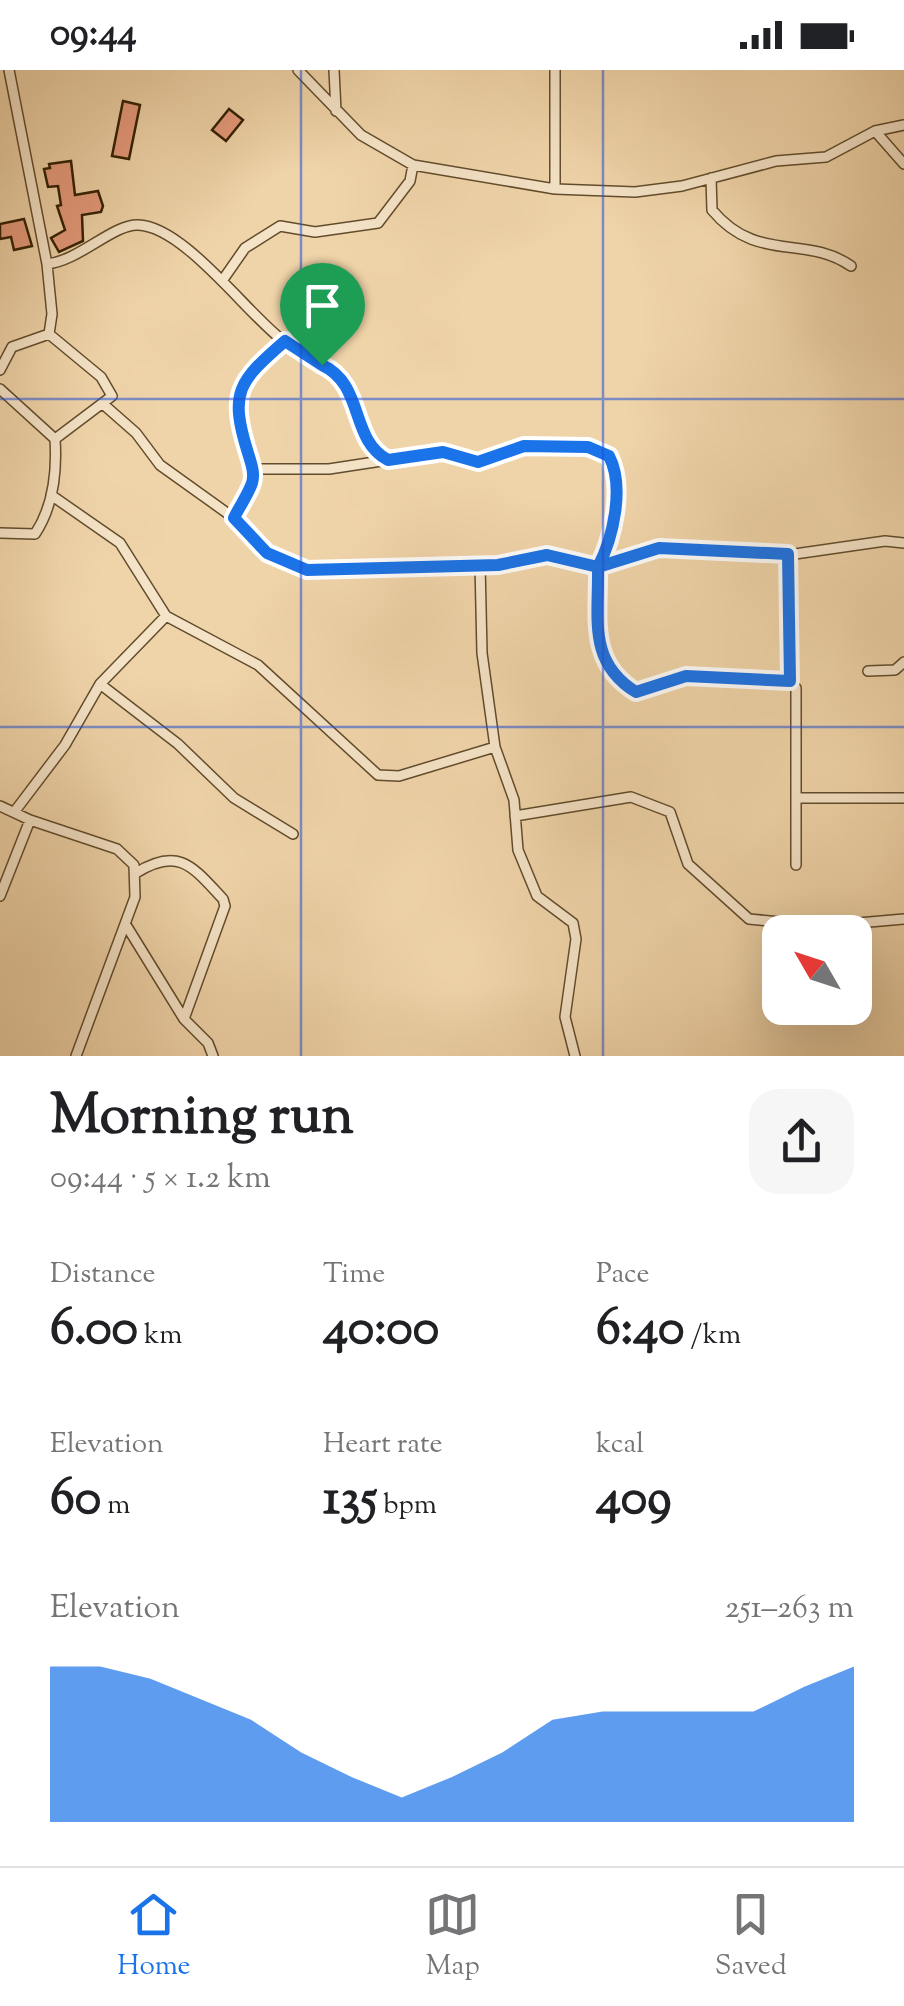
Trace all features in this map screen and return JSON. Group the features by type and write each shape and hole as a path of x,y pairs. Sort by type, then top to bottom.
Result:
{"street":[{"path":"9,70 47,264 52,314 49,334"},
{"path":"298,70 361,135 413,165 554,188 636,192 711,178 776,160 826,157 875,131 904,125"},
{"path":"334,70 336,111"},
{"path":"554,188 555,70"},
{"path":"875,131 904,164"},
{"path":"222,281 245,248 280,226 315,232 378,223 410,181 413,165"},
{"path":"711,178 712,210 750,238 794,252 822,249 851,266"},
{"path":"47,264 71,259 130,225 168,235 285,341 343,378 368,443 388,460"},
{"path":"0,370 12,347 49,334"},
{"path":"0,533 35,534 51,495 56,439 112,396 101,377 49,334"},
{"path":"234,518 252,482 253,469 236,414 238,394 247,374 285,341"},
{"path":"0,389 56,439"},
{"path":"103,404 136,434 160,464 234,518 267,553 307,570 480,564 547,555 598,567 659,548 788,554 903,542"},
{"path":"253,469 329,469 443,452 478,462 524,446 588,447 604,454 614,470 611,542 598,567 602,657 616,679 636,692 686,676 790,681"},
{"path":"51,495 120,543 166,616 258,666 378,774 399,776 495,747"},
{"path":"788,554 790,681 796,688 796,865"},
{"path":"480,564 482,653 495,747 516,816 518,850 537,896 573,924 576,939 574,980 565,1016 574,1056"},
{"path":"15,811 66,745 100,684 166,616"},
{"path":"868,671 895,670 904,662"},
{"path":"100,684 178,744 234,798 293,834"},
{"path":"516,816 631,797 670,812 688,864 749,919 824,926 904,919"},
{"path":"797,798 904,798"},
{"path":"0,806 117,849 136,873"},
{"path":"0,896 30,820"},
{"path":"76,1056 126,925 136,873 156,860 172,858 190,867 226,906 184,1019"},
{"path":"126,925 184,1019 208,1043 213,1056"}],"building":[{"path":"123,101 140,105 129,159 112,156"},
{"path":"229,109 243,120 226,141 212,130"},
{"path":"71,161 75,195 98,191 103,206 101,212 82,215 83,241 59,252 51,238 65,230 57,206 61,205 58,186 48,187 44,169 50,168 49,164"},
{"path":"24,219 32,246 14,250 11,237 0,239 0,224"}],"route":[{"path":"322,365 285,341 247,374 238,394 236,414 253,469 252,482 234,518 267,553 307,570 498,565 547,555 570,559 598,567 602,657 616,679 636,692 656,682 686,676 704,680 790,681 788,554 659,548 598,567 611,542 614,522 614,470 609,456 588,447 524,446 478,462 461,454 443,452 388,460 368,443 351,390 343,378 322,365"}]}
